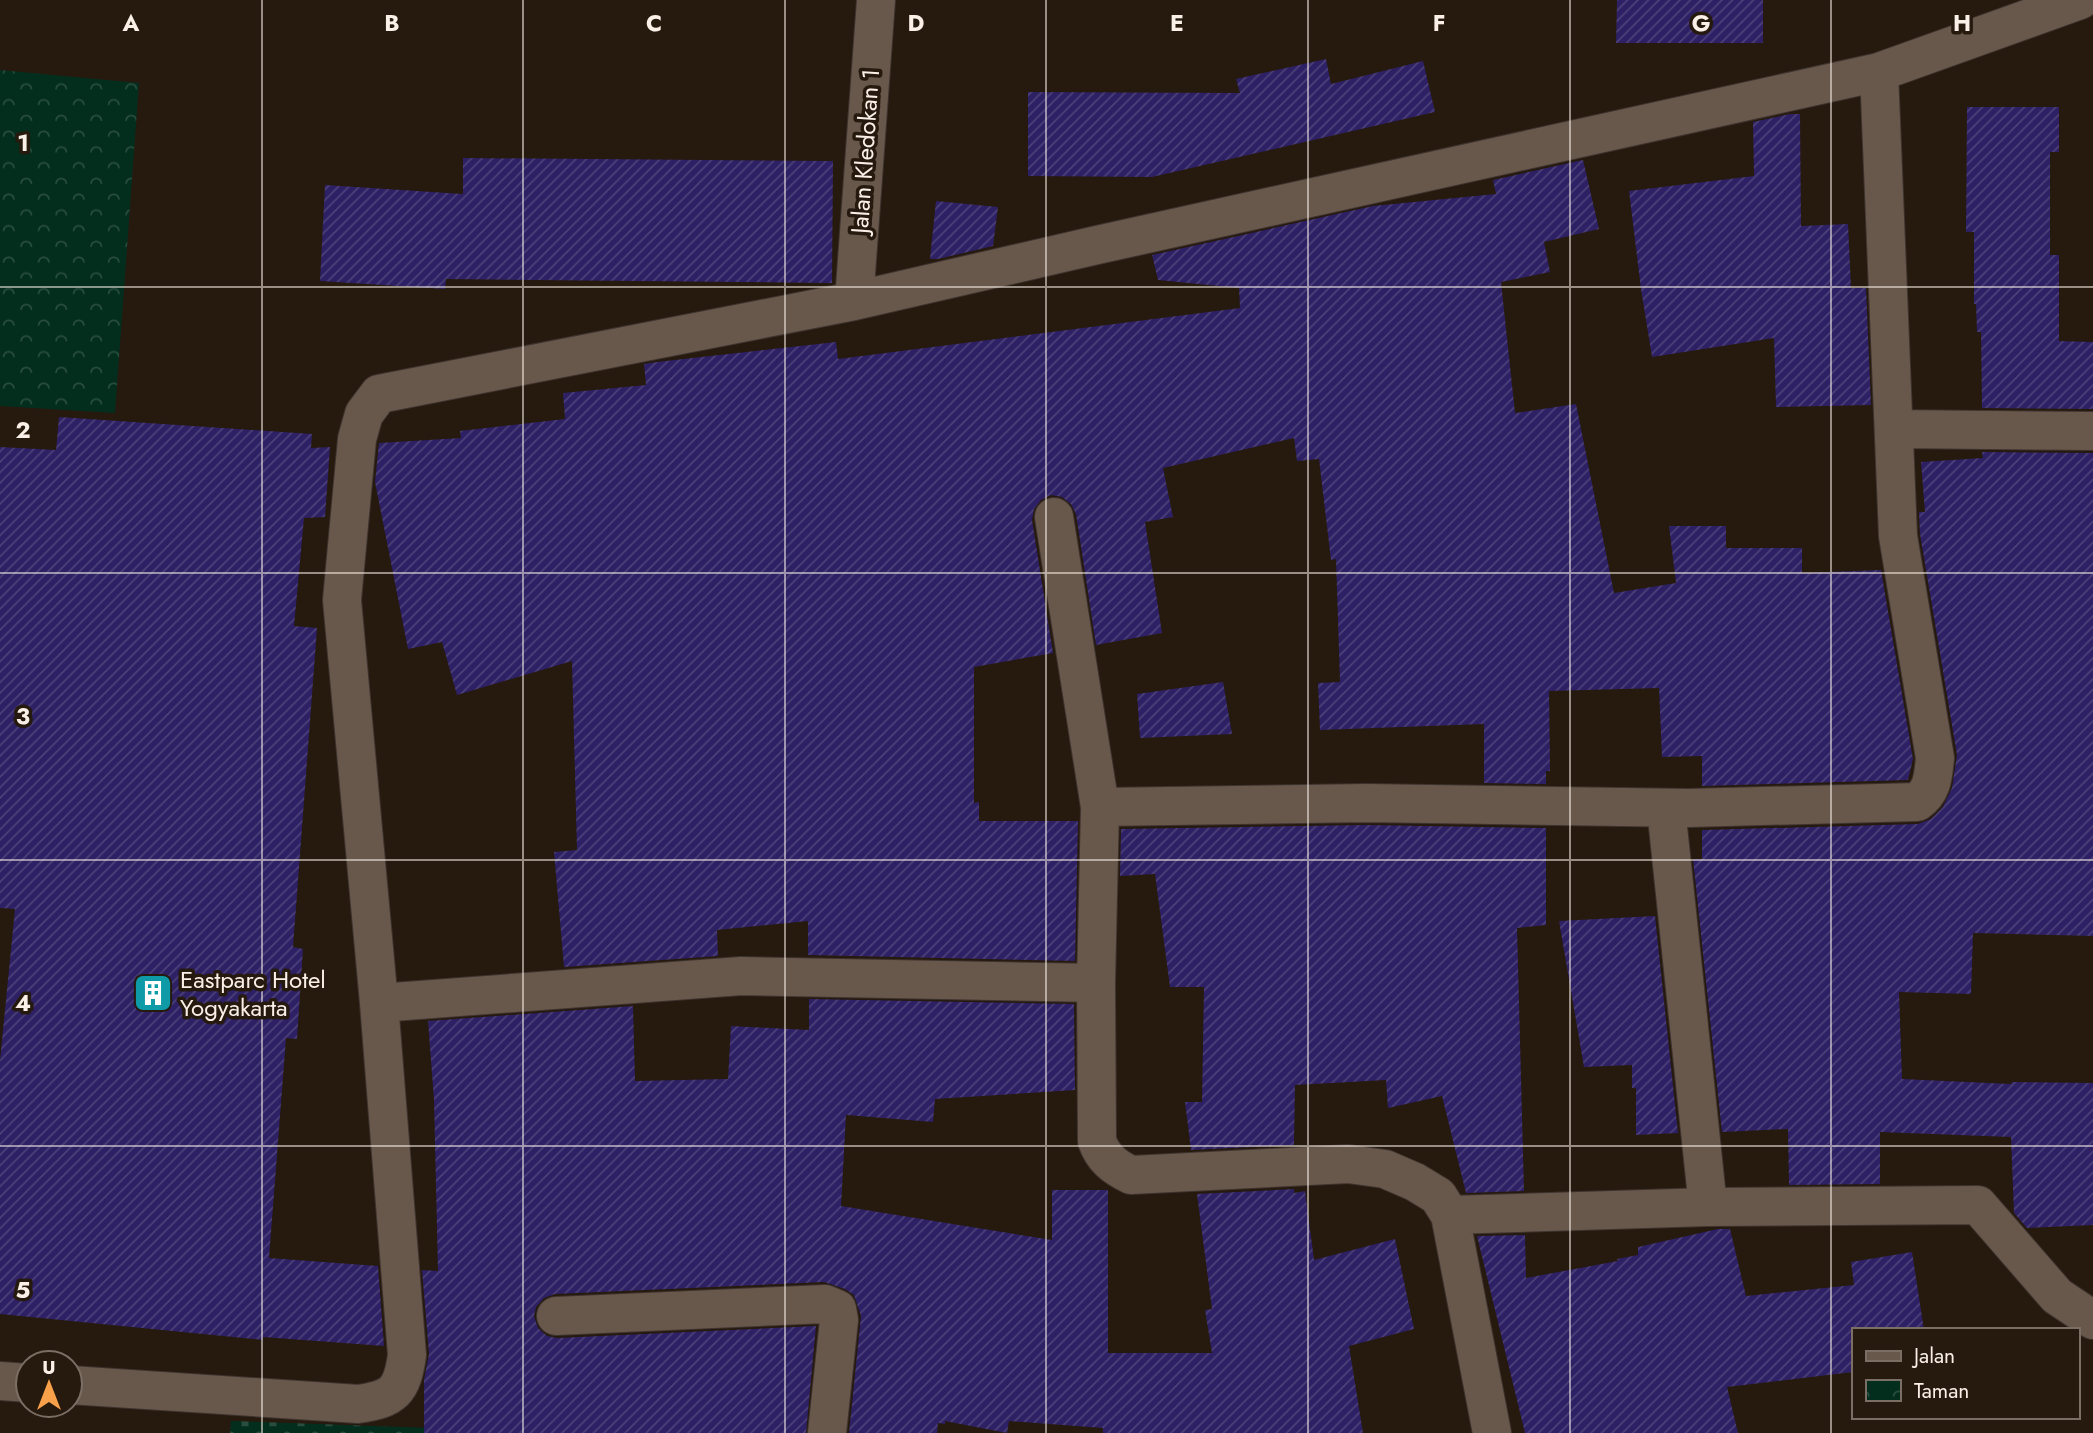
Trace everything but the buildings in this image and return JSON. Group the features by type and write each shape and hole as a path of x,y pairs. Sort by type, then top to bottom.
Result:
{"street":[{"name":"Jalan Kledokan 1","path":"855,302 876,0"},
{"path":"84,1386 358,1404 379,1401 395,1391 404,1377 407,1355 379,1003 342,600 357,439 364,414 379,394 855,302 1124,239 1880,72 2080,0"},
{"path":"1101,807 1366,803 1666,808 1917,803 1926,796 1933,780 1935,758 1898,536 1896,429 1880,72"},
{"path":"1896,429 2093,430"},
{"path":"1054,517 1101,807 1096,982 1097,1141 1101,1153 1117,1168 1131,1175 1348,1164 1385,1169 1438,1196 1450,1215 1492,1433"},
{"path":"1666,808 1707,1207"},
{"path":"379,1003 741,976 1096,982"},
{"path":"1450,1215 1707,1207 1978,1205 2057,1296 2093,1320"},
{"path":"556,1316 825,1304 837,1309 839,1320 827,1433"}],"green space":[{"path":"0,70 139,83 115,413 0,406"},
{"path":"231,1421 432,1428 450,1433 230,1433"}],"place":[{"name":"Eastparc Hotel Yogyakarta","path":"153,993"}]}
